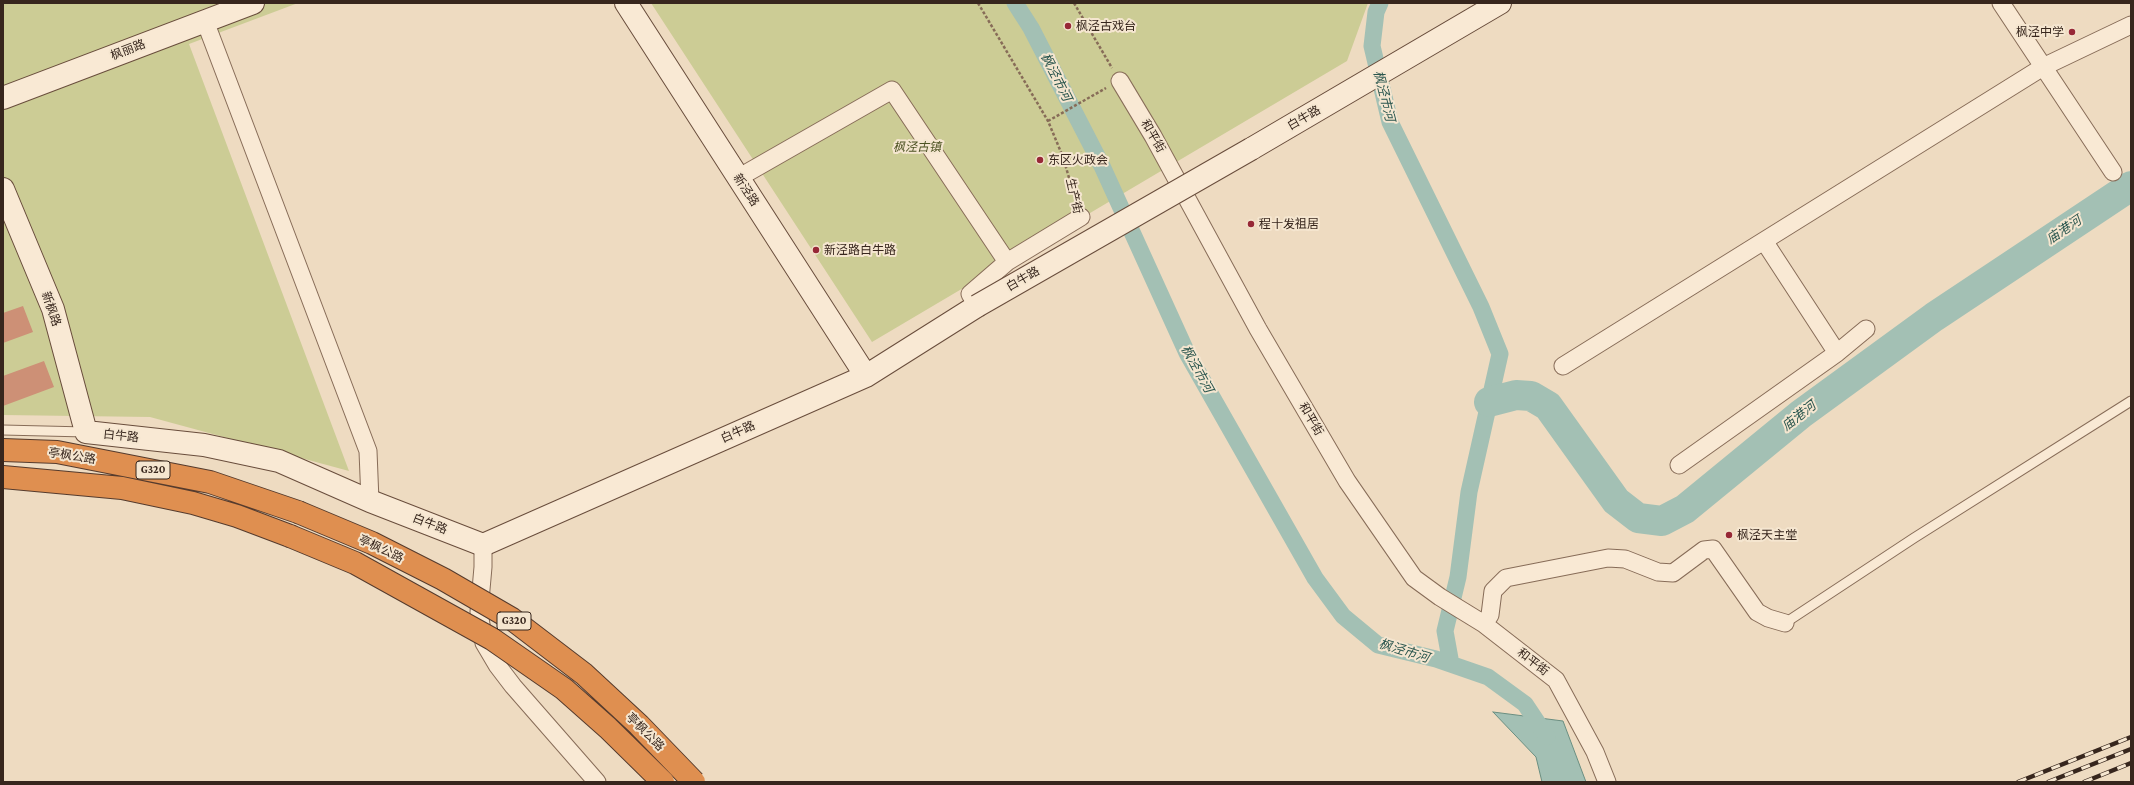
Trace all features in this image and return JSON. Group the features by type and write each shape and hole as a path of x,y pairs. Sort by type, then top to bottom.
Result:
{"highway":[{"name":"亭枫公路","path":"3,450 57,452 210,482 298,512 372,543 443,579 512,619 584,674 639,726 694,782"},
{"name":"亭枫公路","path":"3,477 122,488 222,512 290,536 355,563 492,639 564,689 608,728 663,782"}],"street":[{"name":"枫丽路","path":"3,98 253,3"},
{"name":"新泾路","path":"626,3 866,376"},
{"name":"白牛路","path":"86,432 204,445 279,461 370,501 483,545 866,376 977,306 1251,149 1344,95 1427,44 1500,3"},
{"path":"2001,3 2113,172"},
{"path":"205,21 368,451 370,501"},
{"path":"1562,366 2043,67 2131,25"},
{"name":"和平街","path":"1120,81 1160,150 1258,329 1347,481 1414,578 1440,597 1477,619 1556,680 1595,752 1607,782"},
{"path":"738,178 892,90 1007,262"},
{"name":"新枫路","path":"3,189 53,308 86,432"},
{"name":"生产街","path":"977,306 970,294 1007,262 1081,217"},
{"path":"1764,241 1837,353"},
{"path":"1679,465 1837,353 1866,329"},
{"path":"483,545 483,566 479,612 484,643 497,665 513,686 597,782"},
{"path":"1477,619 1490,615 1493,591 1506,578 1608,558 1625,559 1658,572 1673,573 1704,550 1713,549 1719,555 1757,612 1768,618 1785,623"}],"lane":[{"path":"1785,623 1914,538 2131,401"},
{"path":"3,430 86,432"}],"path":[{"name":"生产街","path":"978,3 1048,120 1063,157 1081,217"},
{"path":"1048,120 1120,81 1074,3"}],"green space":[{"path":"3,3 298,3 189,44 349,471 150,417 3,415"},
{"name":"枫泾古镇","path":"651,3 1368,3 1347,61 872,342"}],"shaded area":[{"path":"1493,712 1563,721 1586,782 1542,782 1536,757"}],"building":[{"path":"23,306 33,332 3,343 3,313"},
{"path":"44,361 54,387 3,406 3,376"}],"waterway":[{"name":"枫泾市河","path":"1015,3 1031,28 1102,166 1187,353 1315,578 1343,616 1378,645 1436,659 1488,677 1525,704 1547,737"},
{"name":"枫泾市河","path":"1380,3 1376,12 1372,46 1390,122 1481,307 1500,354 1469,492 1458,577 1445,631 1451,664"},
{"name":"庙港河","path":"1489,402 1516,395 1531,396 1548,406 1616,501 1638,518 1662,521 1685,509 1801,414 1934,317 2131,186"}],"railway":[{"path":"2018,782 2131,737"},
{"path":"2048,782 2131,749"},
{"path":"2084,782 2131,763"}],"place":[{"name":"枫泾古戏台","path":"1068,26"},
{"name":"枫泾中学","path":"2072,32"},
{"name":"东区火政会","path":"1040,160"},
{"name":"程十发祖居","path":"1251,224"},
{"name":"新泾路白牛路","path":"816,250"},
{"name":"枫泾天主堂","path":"1729,535"}]}
